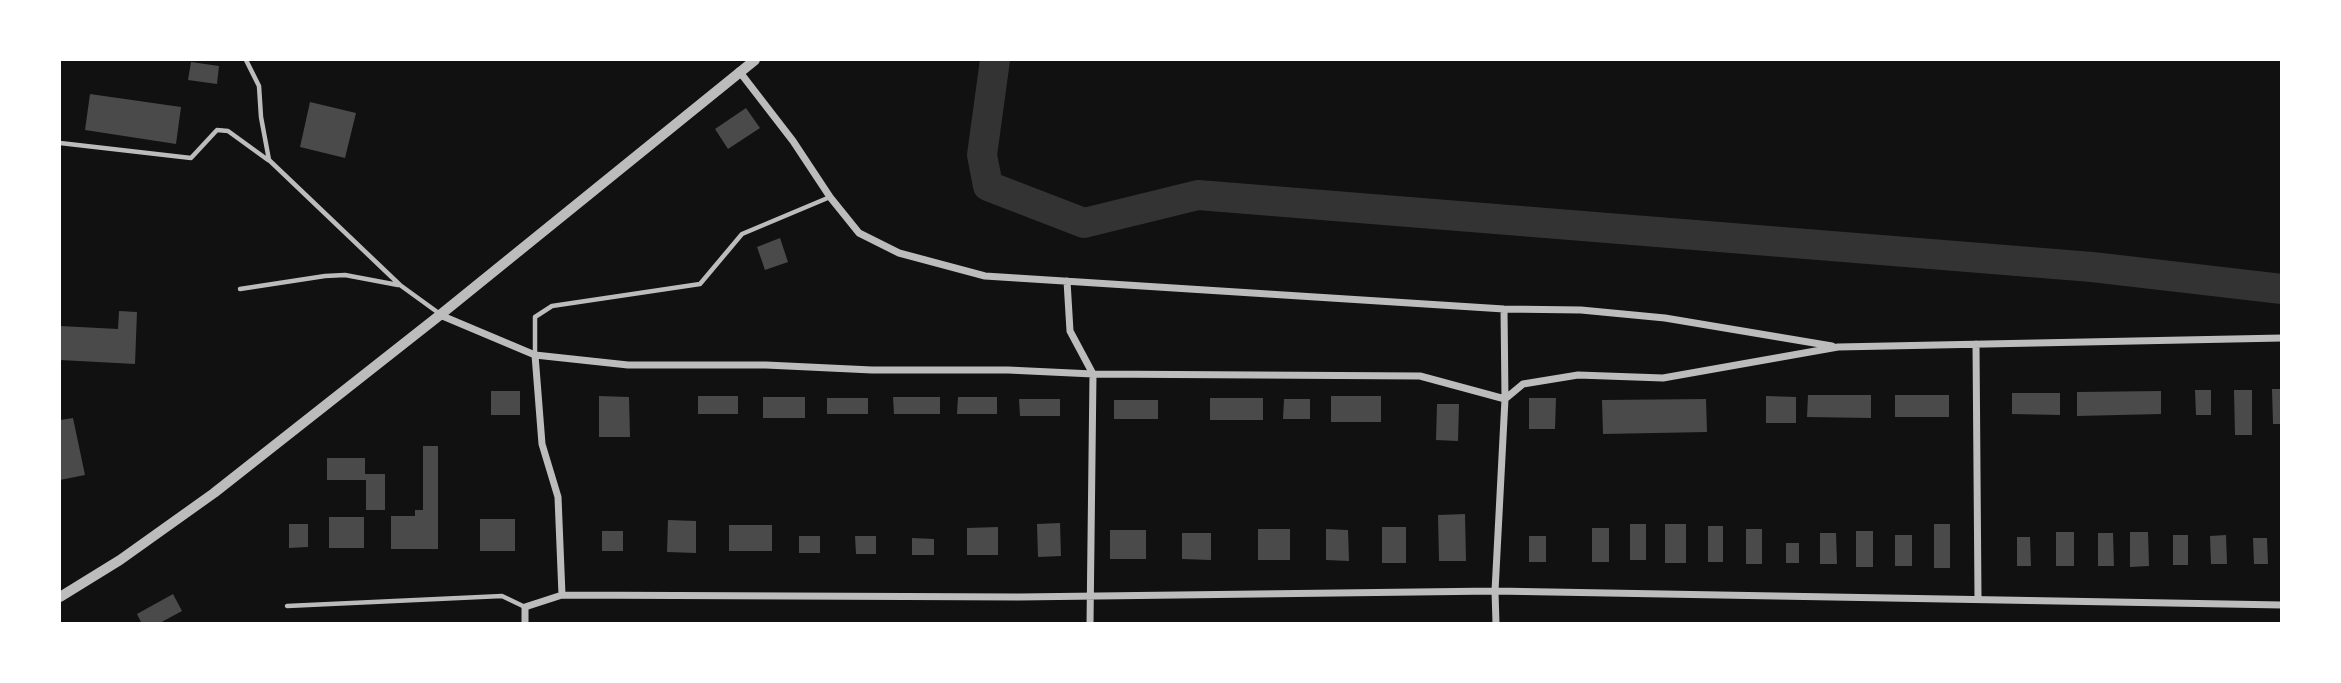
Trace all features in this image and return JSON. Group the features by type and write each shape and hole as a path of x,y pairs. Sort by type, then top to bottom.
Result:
{"street":[{"path":"60,597 120,560 214,494 755,60"},
{"path":"739,71 859,233 899,253 985,276 1504,309 1581,310 1665,318 1838,347"},
{"path":"1067,281 1070,331 1093,374 1090,624"},
{"path":"1496,624 1495,591 1506,399 1504,309"},
{"path":"440,315 535,355 628,365 765,365 1093,374 1420,376 1506,399"},
{"path":"1506,399 1523,384 1564,377 1578,375 1663,378 1838,347 2281,338"},
{"path":"1976,344 1978,598"},
{"path":"535,355 542,444 558,497 562,595"},
{"path":"524,624 525,607 562,595 1090,595 1495,591 2281,605"}],"lane":[{"path":"246,60 259,86 261,117 269,160"},
{"path":"60,143 191,158 217,130 228,131 269,160 400,285 440,315"},
{"path":"535,355 535,317 552,306 700,284 742,234 830,197"},
{"path":"240,289 325,275 345,275 400,285"},
{"path":"288,606 502,596 525,607"}],"building":[{"path":"191,62 219,66 217,84 188,80"},
{"path":"90,94 181,107 176,144 85,130"},
{"path":"310,102 356,113 345,158 300,147"},
{"path":"746,108 760,128 728,149 715,129"},
{"path":"780,238 788,262 765,270 757,247"},
{"path":"119,311 137,312 135,364 60,360 60,326 118,329"},
{"path":"2272,389 2282,389 2282,424 2273,424"},
{"path":"2195,390 2211,390 2211,415 2196,415"},
{"path":"2234,390 2252,390 2252,435 2235,435"},
{"path":"491,391 520,391 520,415 491,415"},
{"path":"2161,391 2161,414 2077,416 2077,392"},
{"path":"2012,393 2060,393 2060,415 2012,414"},
{"path":"1808,395 1871,395 1871,418 1807,417"},
{"path":"1895,395 1949,395 1949,417 1895,417"},
{"path":"599,396 629,397 630,437 599,437"},
{"path":"698,396 738,396 738,414 698,414"},
{"path":"1331,396 1381,396 1381,422 1331,422"},
{"path":"1766,396 1796,397 1796,423 1766,423"},
{"path":"763,397 805,397 805,418 763,418"},
{"path":"893,397 940,397 940,414 894,414"},
{"path":"958,397 997,397 997,414 957,414"},
{"path":"827,398 868,398 868,414 827,414"},
{"path":"1210,398 1263,398 1263,420 1210,420"},
{"path":"1529,398 1556,398 1555,429 1529,429"},
{"path":"1019,399 1060,399 1060,416 1020,416"},
{"path":"1284,399 1310,399 1310,419 1283,419"},
{"path":"1706,399 1707,432 1603,434 1602,400"},
{"path":"1114,400 1158,400 1158,419 1114,419"},
{"path":"1437,404 1459,404 1458,441 1436,440"},
{"path":"73,418 85,475 60,480 60,420"},
{"path":"423,446 438,446 438,549 391,549 391,516 415,516 415,510 423,510"},
{"path":"327,458 365,458 365,474 385,474 385,510 366,510 366,480 327,480"},
{"path":"1465,514 1466,561 1439,561 1438,515"},
{"path":"329,517 364,517 364,548 329,548"},
{"path":"480,519 515,519 515,551 480,551"},
{"path":"668,520 696,521 696,553 667,552"},
{"path":"1060,523 1061,556 1038,557 1037,524"},
{"path":"289,524 308,524 308,547 289,548"},
{"path":"1630,524 1646,524 1646,560 1630,560"},
{"path":"1665,524 1686,524 1686,563 1665,563"},
{"path":"1934,524 1950,524 1950,568 1934,568"},
{"path":"729,525 772,525 772,551 729,551"},
{"path":"1708,526 1723,526 1723,562 1708,562"},
{"path":"998,527 998,555 967,555 967,528"},
{"path":"1382,527 1406,527 1406,563 1382,563"},
{"path":"1592,528 1609,528 1609,562 1592,562"},
{"path":"1258,529 1290,529 1290,560 1258,560"},
{"path":"1326,529 1348,530 1349,561 1326,560"},
{"path":"1746,529 1762,529 1762,564 1746,564"},
{"path":"1110,530 1146,530 1146,559 1110,559"},
{"path":"602,531 623,531 623,551 602,551"},
{"path":"1856,531 1873,531 1873,567 1856,567"},
{"path":"2056,532 2074,532 2074,566 2056,566"},
{"path":"2130,532 2148,532 2149,566 2130,567"},
{"path":"1182,533 1211,533 1211,560 1182,559"},
{"path":"1820,533 1836,533 1837,564 1820,564"},
{"path":"2098,533 2113,533 2114,566 2098,566"},
{"path":"1895,535 1912,535 1912,566 1895,566"},
{"path":"2173,535 2188,535 2188,565 2173,565"},
{"path":"2226,535 2227,564 2211,564 2210,536"},
{"path":"799,536 820,536 820,553 799,553"},
{"path":"855,536 876,536 876,554 856,554"},
{"path":"1529,536 1546,536 1546,562 1529,562"},
{"path":"2017,537 2030,537 2031,566 2017,566"},
{"path":"912,538 934,539 934,555 912,555"},
{"path":"2253,538 2267,538 2268,564 2254,564"},
{"path":"1786,543 1799,543 1799,563 1786,563"},
{"path":"173,594 182,611 158,624 142,624 137,614"}],"waterway":[{"path":"995,60 982,155 988,186 1084,223 1198,195 2092,267 2282,289"}]}
